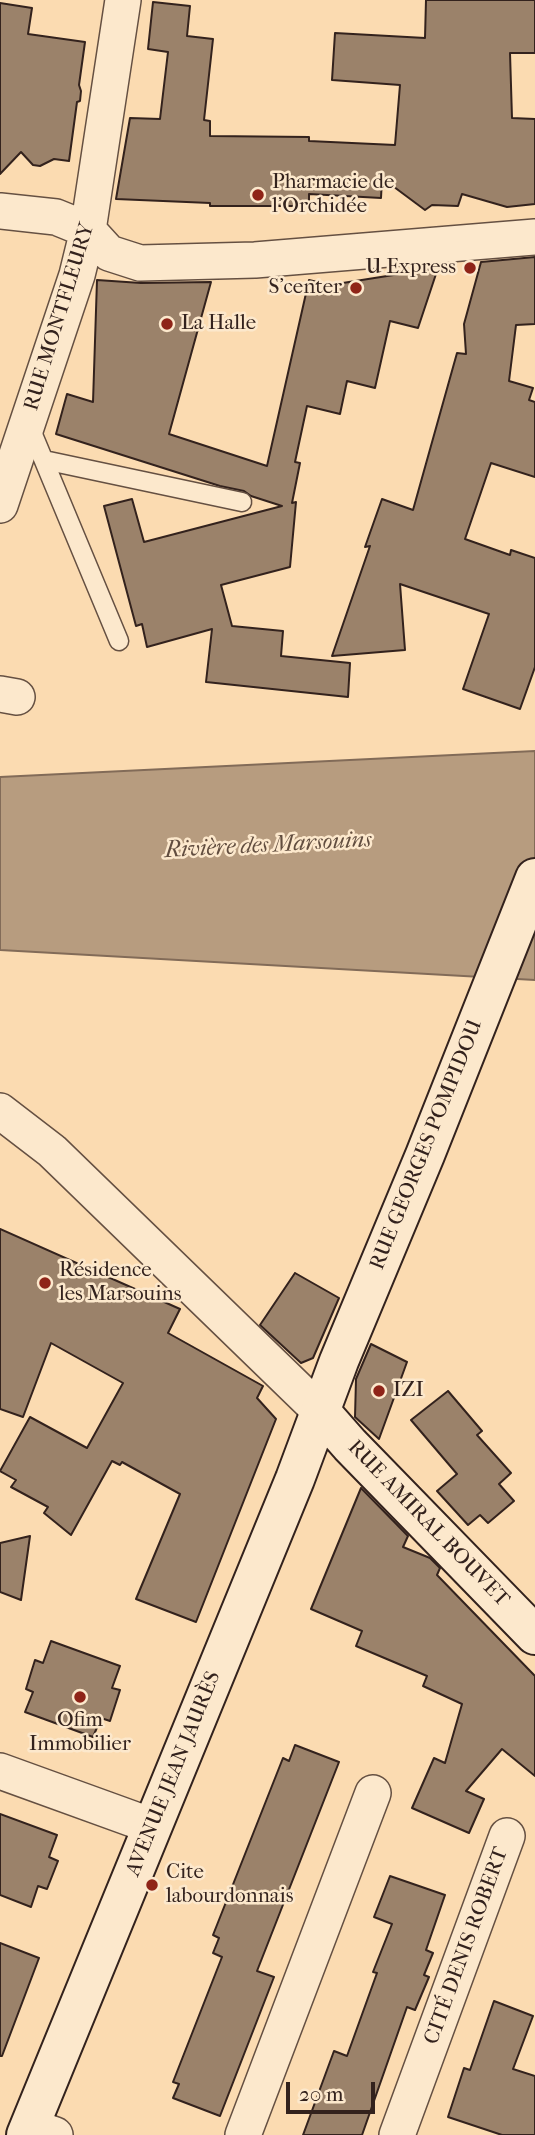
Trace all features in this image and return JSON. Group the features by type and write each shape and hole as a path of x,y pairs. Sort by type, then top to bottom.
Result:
{"main road":[{"name":"RUE GEORGES POMPIDOU","path":"321,1412 535,878"},
{"name":"RUE AMIRAL BOUVET","path":"321,1412 535,1635"},
{"name":"AVENUE JEAN JAURÈS","path":"37,2132 152,1826 321,1412"}],"street":[{"name":"RUE MONTFLEURY","path":"0,506 77,275 89,230 123,0"},
{"path":"0,211 56,216 89,230 109,253 140,263 255,260 535,237"},
{"path":"0,1111 52,1152 321,1412"},
{"path":"0,1771 152,1826"},
{"path":"243,2135 373,1793"},
{"name":"CITÉ DENIS ROBERT","path":"399,2134 508,1836"}],"lane":[{"path":"28,424 119,641"},
{"path":"44,460 242,502"}],"water":[{"name":"Rivière des Marsouins","path":"535,751 535,980 0,950 0,777"}],"building":[{"path":"426,0 535,0 535,53 510,53 512,118 535,119 535,204 507,207 462,194 458,206 432,205 425,210 382,178 381,198 309,194 309,206 210,206 210,203 116,199 130,118 160,119 168,52 148,49 153,2 190,6 187,36 213,39 204,120 210,121 210,136 309,137 309,141 395,145 400,85 332,80 335,33 425,38"},
{"path":"0,3 32,8 28,34 85,42 79,85 80,101 77,102 69,161 54,159 40,166 33,165 21,152 0,174"},
{"path":"535,257 535,324 516,325 509,381 533,388 529,400 535,402 535,477 491,463 465,539 510,555 511,550 535,558 535,667 520,709 463,689 489,614 400,584 405,650 332,656 370,546 365,547 382,499 413,510 457,353 466,354 464,324 481,262"},
{"path":"438,268 418,328 390,321 375,388 347,381 340,414 307,406 295,462 300,463 292,503 296,502 290,567 221,585 232,626 283,631 281,656 350,663 348,697 206,682 212,629 147,647 142,624 136,626 104,506 132,499 144,542 282,506 244,491 220,486 56,434 67,394 93,402 97,280 141,283 211,282 169,434 267,466 309,280 330,285"},
{"path":"0,1229 180,1309 168,1333 263,1386 257,1398 276,1419 196,1622 136,1599 180,1494 122,1462 120,1465 112,1461 71,1535 44,1513 48,1507 11,1487 16,1480 0,1471 30,1417 87,1448 123,1383 51,1343 23,1417 0,1409"},
{"path":"295,1273 339,1298 313,1358 301,1363 260,1325"},
{"path":"371,1344 407,1362 379,1439 355,1417 356,1379"},
{"path":"448,1391 482,1431 477,1435 511,1473 499,1484 514,1501 488,1523 480,1515 468,1525 437,1491 457,1474 411,1420"},
{"path":"361,1488 408,1536 403,1547 430,1558 440,1568 437,1575 535,1676 535,1776 502,1749 466,1791 484,1799 469,1833 412,1808 434,1758 445,1763 462,1704 423,1686 427,1676 356,1646 362,1631 311,1609"},
{"path":"30,1536 21,1600 0,1592 0,1543"},
{"path":"51,1641 120,1666 112,1688 120,1690 110,1721 101,1718 93,1737 25,1712 33,1692 26,1689 35,1660 43,1663"},
{"path":"295,1745 339,1762 257,1971 274,1977 220,2116 173,2098 179,2084 173,2082 222,1957 213,1953 219,1938 213,1935 283,1758 289,1761"},
{"path":"0,1814 57,1835 49,1857 58,1861 47,1889 38,1886 31,1907 0,1895"},
{"path":"390,1876 445,1895 426,1950 433,1953 424,1975 429,1977 415,2010 407,2007 362,2135 303,2135 334,2051 347,2056 377,1973 373,1972 392,1924 374,1917"},
{"path":"0,1943 39,1958 2,2056 0,2056"},
{"path":"494,2001 533,2016 513,2069 535,2076 535,2135 502,2135 448,2117 464,2068 470,2070"}],"place":[{"name":"Pharmacie de l'Orchidée","path":"258,195"},
{"name":"U Express","path":"470,268"},
{"name":"S'center","path":"356,288"},
{"name":"La Halle","path":"167,324"},
{"name":"Résidence les Marsouins","path":"45,1283"},
{"name":"IZI","path":"379,1391"},
{"name":"Ofim Immobilier","path":"80,1697"},
{"name":"Cite labourdonnais","path":"152,1885"}]}
